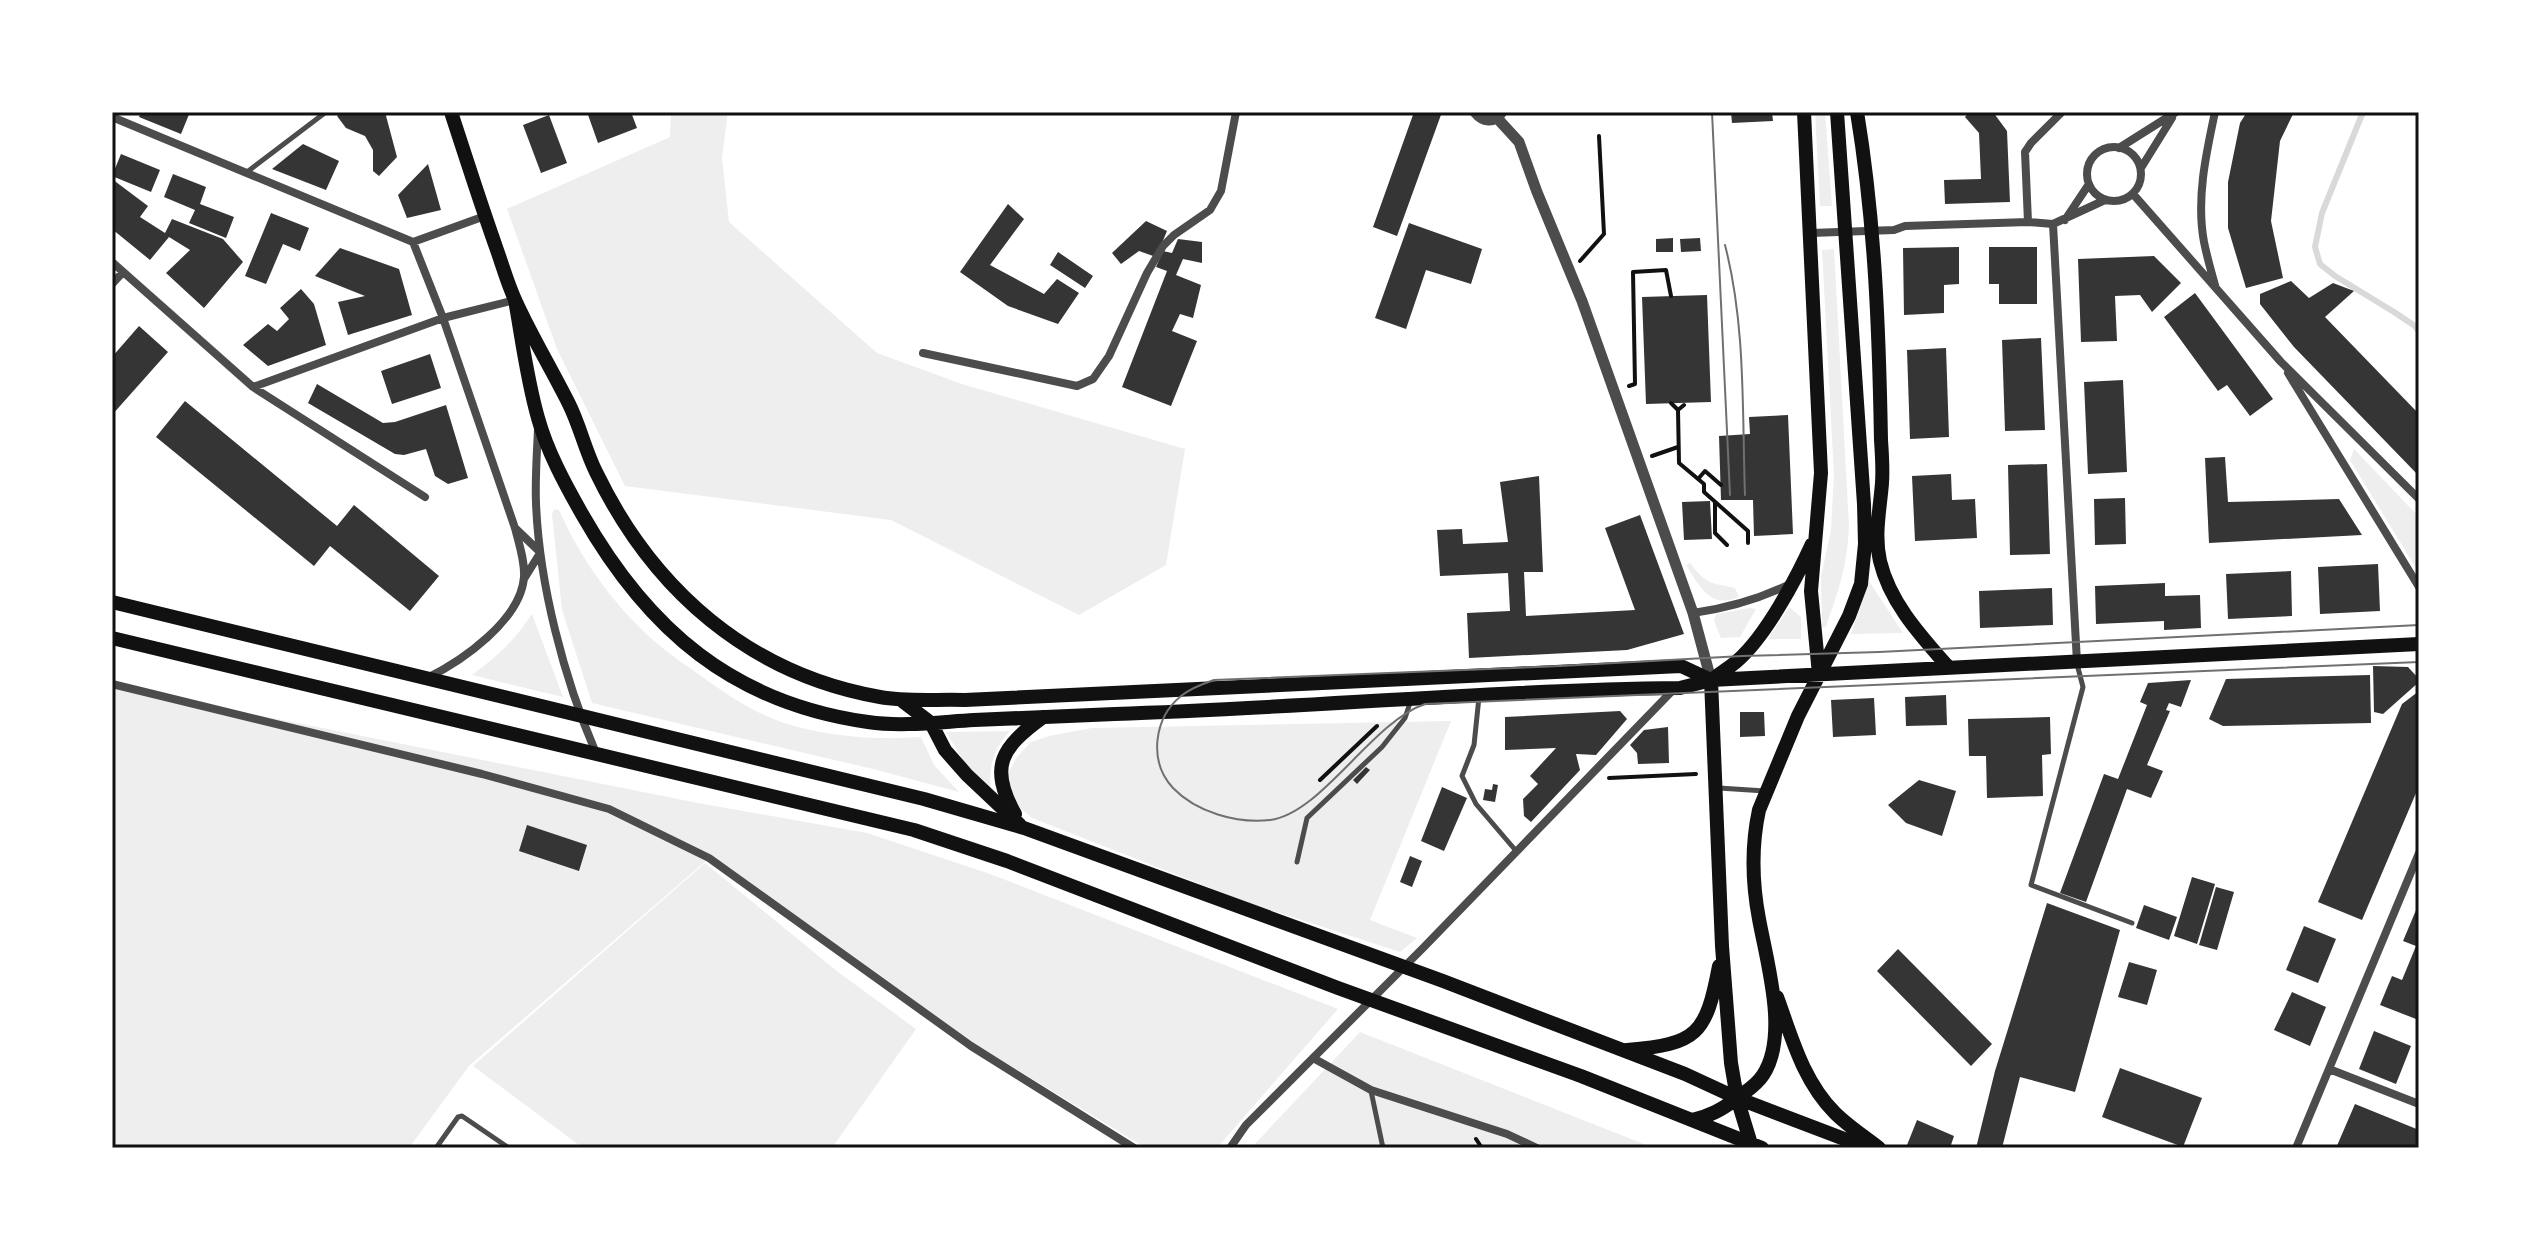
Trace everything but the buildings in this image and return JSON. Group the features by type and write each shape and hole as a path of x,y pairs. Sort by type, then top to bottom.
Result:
{"main road":[{"path":"451,112 515,300 571,408 596,471 631,534 658,570 692,606 730,636 783,667 842,689 899,699 965,700 1681,666 1711,680"},
{"path":"1804,112 1821,473 1811,591 1819,674"},
{"path":"1692,1120 1717,1113 1749,1091 1763,1075 1772,1057 1775,1033 1771,980 1759,918 1752,851 1759,810 1798,716 1849,616 1861,584 1864,504 1837,112"},
{"path":"1857,112 1873,229 1883,479 1877,528 1880,560 1891,591 1919,633 1949,668"},
{"path":"515,300 538,420 566,486 604,553 651,612 689,648 756,690 793,706 869,722 931,723 1675,688 1711,680 2419,644"},
{"path":"1864,504 1877,528"},
{"path":"1864,560 1877,528"},
{"path":"1711,680 1742,656 1761,632 1817,534"},
{"path":"112,602 924,799 1024,828 1443,981 1868,1148"},
{"path":"112,638 914,830 1007,861 1581,1076 1756,1146"},
{"path":"1711,680 1722,946 1731,1063 1737,1098 1756,1146"},
{"path":"899,699 931,723 945,750 967,775 1024,828"},
{"path":"1024,828 1005,796 1001,767 1011,743 1043,717"},
{"path":"1623,1050 1658,1047 1688,1038 1696,1032 1705,1019 1713,995 1722,946"},
{"path":"1771,980 1801,1065 1810,1080 1835,1112 1879,1148"}],"street":[{"path":"923,353 1077,386 1093,379 1109,356 1147,273 1163,246 1210,210 1221,191 1236,112"},
{"path":"1475,112 1487,120 1499,115 1519,142 1614,391 1693,613 1711,680"},
{"path":"2028,222 2025,152 2062,112"},
{"path":"2215,112 2201,194 2203,240 2216,290"},
{"path":"2119,148 2176,113"},
{"path":"2141,168 2176,113"},
{"path":"112,117 413,242 485,216"},
{"path":"2110,148 2119,148 2133,155 2141,168 2141,177 2133,194 2115,201 2105,200 2089,184 2087,174 2094,157 2110,148"},
{"path":"2065,220 2089,184"},
{"path":"2133,194 2281,362 2419,499"},
{"path":"1811,233 2028,222 2053,224 2105,200"},
{"path":"2053,224 2077,663"},
{"path":"413,242 443,318 515,528 524,579"},
{"path":"112,262 253,387 425,497"},
{"path":"112,284 123,272"},
{"path":"253,387 443,318 515,300"},
{"path":"2281,362 2419,587"},
{"path":"538,420 536,502 541,553 558,640 580,715 596,753"},
{"path":"515,528 541,553"},
{"path":"427,678 471,653 513,609 524,579 541,553"},
{"path":"1693,613 1764,597 1792,582"},
{"path":"112,684 482,774 609,809 709,858 971,1046 1134,1148"},
{"path":"1230,1148 1246,1125 1675,688"},
{"path":"2296,1148 2419,853"},
{"path":"1313,1058 1371,1090 1507,1134 1537,1148"},
{"path":"2329,1069 2419,1104"}],"lane":[{"path":"246,173 326,112"},
{"path":"2077,663 2083,687 2031,885 2132,923"},
{"path":"1479,696 1474,745 1462,776 1476,804 1517,852"},
{"path":"1297,862 1307,818 1382,747 1405,718 1411,700"},
{"path":"1716,788 1766,791"},
{"path":"1371,1090 1383,1148"},
{"path":"436,1148 458,1117 462,1116 509,1148"}],"path":[{"path":"1570,272 1604,234 1599,136"},
{"path":"1614,391 1635,384 1633,272 1666,270 1671,296"},
{"path":"1671,403 1678,410 1679,463 1704,484 1704,492 1748,531 1748,543"},
{"path":"1678,410 1684,405"},
{"path":"1670,450 1679,447"},
{"path":"1698,479 1705,471 1721,485"},
{"path":"1715,502 1715,533 1727,545"},
{"path":"1320,780 1377,726"},
{"path":"1609,778 1696,774"}],"shaded area":[{"path":"671,112 728,112 722,158 729,222 877,353 962,384 1185,449 1166,565 1079,615 891,520 625,486 557,349 507,209 670,137"},
{"path":"1815,112 1825,112 1832,206 1820,206"},
{"path":"1834,249 1849,526 1842,578 1826,627 1822,627 1821,577 1831,530 1834,475 1822,250"},
{"path":"2354,449 2419,517 2419,573 2350,460"},
{"path":"554,509 559,510 589,565 629,616 664,649 714,685 758,712 794,726 857,737 921,737 934,765 959,792 592,703 562,610"},
{"path":"1690,563 1710,582 1735,588 1739,597 1729,600 1713,598 1686,565"},
{"path":"1869,581 1903,633 1851,634"},
{"path":"1789,607 1801,617 1801,639 1768,639"},
{"path":"1756,609 1740,637 1721,638 1714,621 1716,614"},
{"path":"532,614 563,697 472,675 505,648"},
{"path":"112,686 698,803 867,833 990,874 1338,1009 1217,1148 1146,1148 975,1044 707,860 469,1066 409,1148 112,1148"},
{"path":"1451,721 1370,920 1417,938 1400,952 1246,902 1032,818 1018,806 1010,790 1009,772 1016,758 1031,742 1092,728"},
{"path":"1010,731 993,759 991,791 964,762 946,732"},
{"path":"705,863 838,972 916,1029 832,1148 583,1148 473,1066"},
{"path":"1360,1032 1654,1148 1251,1148"}],"waterway":[{"path":"2363,112 2322,213 2315,247 2320,264 2415,326 2419,332"}],"tram line":[{"path":"1712,112 1730,495"},
{"path":"1725,245 1740,338 1745,495"},
{"path":"2419,625 1214,680 1189,691 1172,705 1160,728 1157,753 1165,777 1193,804 1231,818 1257,821 1289,814 1308,802 1386,729 1425,704 2419,662"}]}
